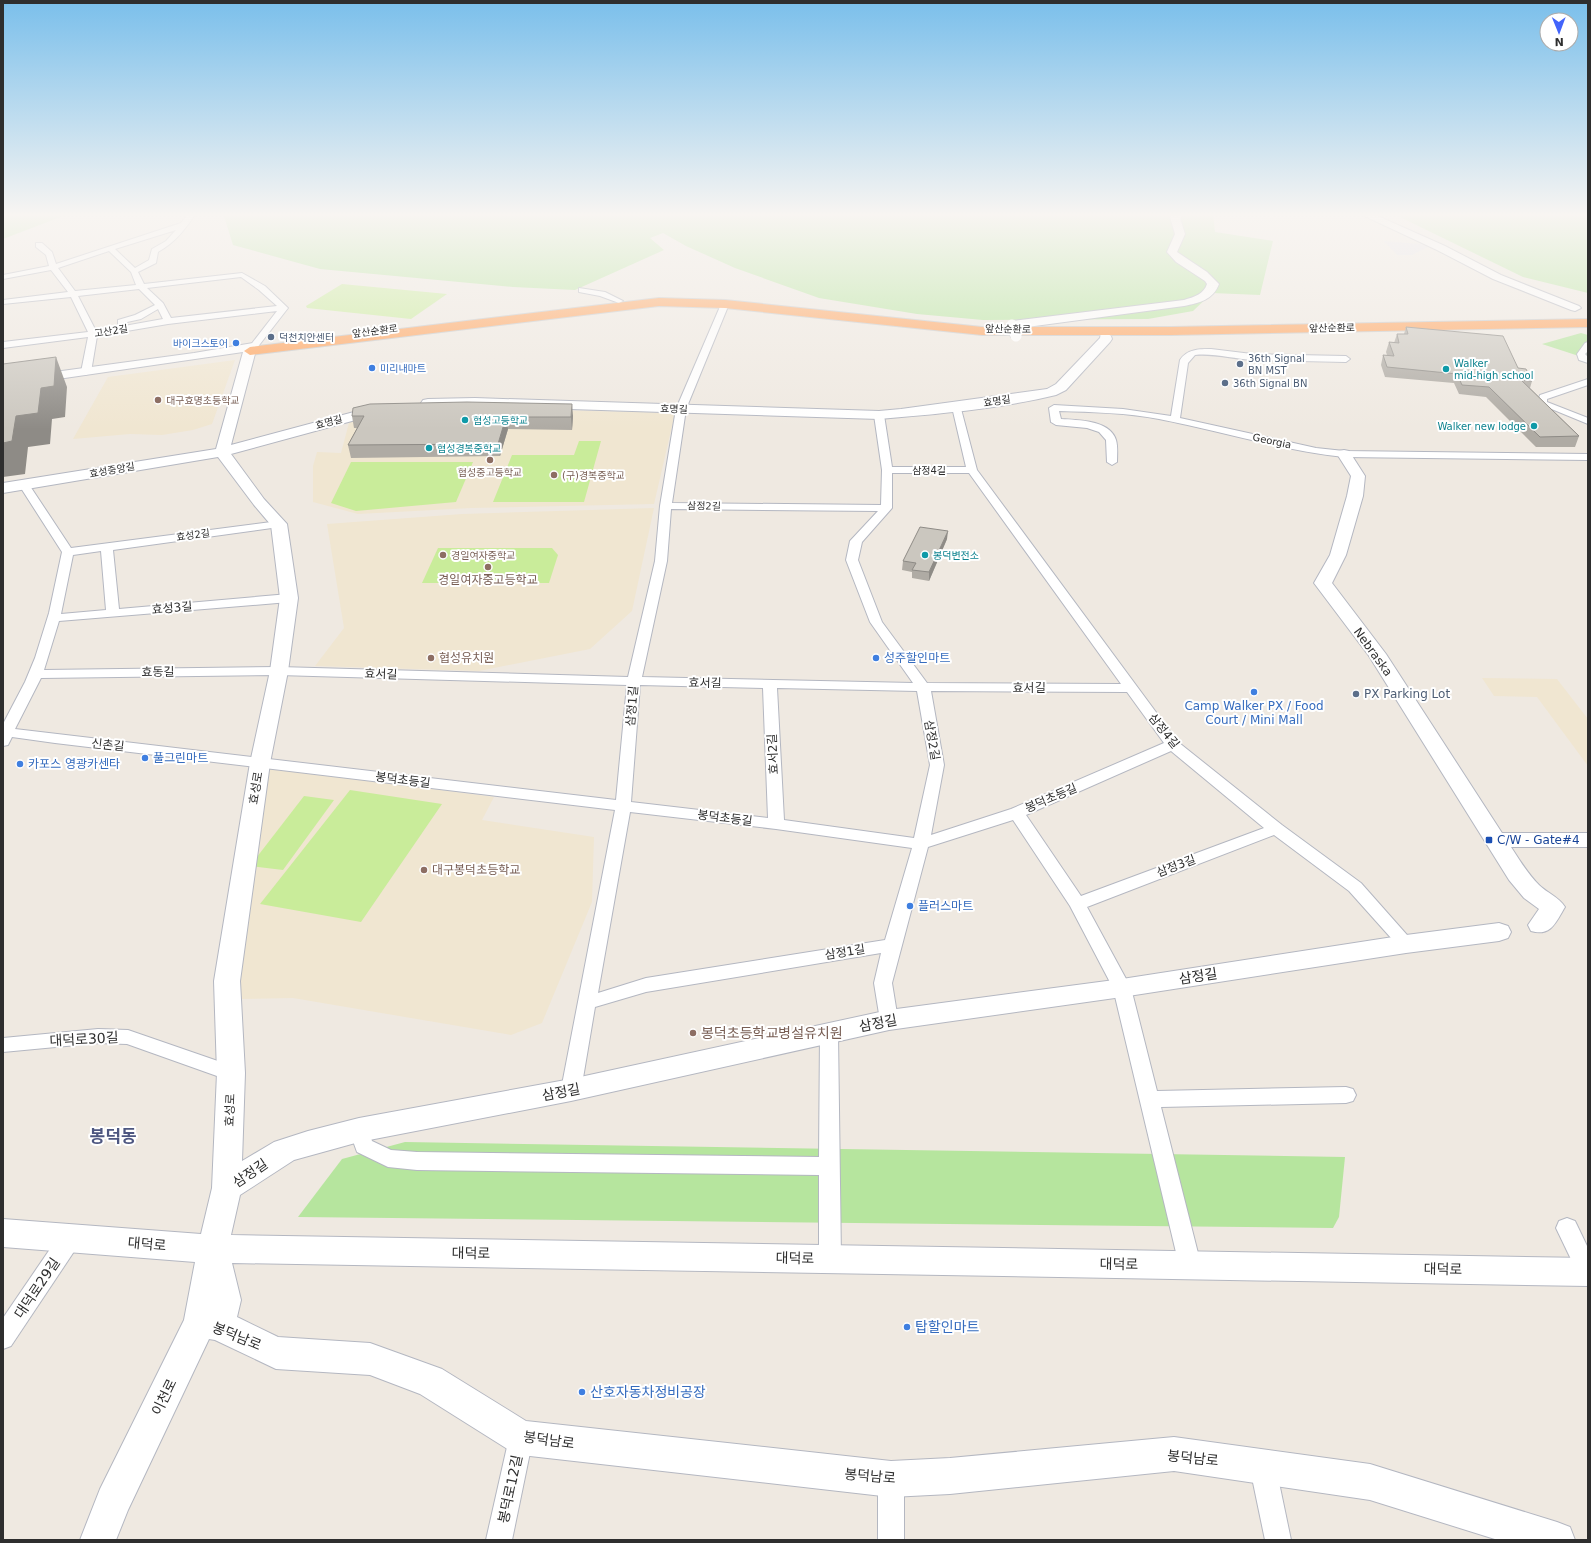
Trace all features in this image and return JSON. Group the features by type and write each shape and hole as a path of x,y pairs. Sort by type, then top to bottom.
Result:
{"highway":[{"name":"앞산순환로","path":"252,349 619,301 703,298 968,330 1171,330 1588,323"},
{"name":"앞산순환로","path":"252,349 644,303 744,304"},
{"path":"744,304 792,314 914,328 1094,334 1105,336"},
{"name":"앞산순환로","path":"1171,330 1588,320"}],"street":[{"path":"67,285 74,295 93,334 86,372"},
{"path":"3,302 158,285"},
{"path":"257,285 284,308 252,349 222,452 259,502 279,524"},
{"name":"앞산순환로","path":"1014,331 1197,300 1211,290 1212,285"},
{"path":"1518,285 1575,308 1588,315"},
{"path":"141,287 160,305 168,321"},
{"path":"582,290 602,294 619,301"},
{"path":"1551,298 1588,306"},
{"name":"삼정1길","path":"571,1090 623,806 634,681 661,561 666,506 681,409 725,304"},
{"path":"93,334 112,325 138,317 160,305"},
{"path":"1575,308 1588,306"},
{"name":"고산2길","path":"3,345 93,334 168,321 284,308"},
{"name":"효명길","path":"412,404 475,402 879,415 957,407 1051,392 1061,387 1106,339 1105,336"},
{"path":"1588,345 1581,354 1582,358 1588,360"},
{"name":"앞산순환로","path":"3,383 252,349"},
{"name":"앞산순환로","path":"3,387 198,361 252,349"},
{"path":"1175,419 1183,363 1186,357 1192,354 1214,352 1238,356 1295,359 1346,359"},
{"path":"1588,382 1543,397 1542,403 1588,421"},
{"name":"효명길","path":"222,452 396,404"},
{"name":"삼정4길","path":"957,407 972,470 1173,745 1276,829 1355,887 1406,944"},
{"name":"Georgia","path":"1112,462 1110,440 1102,430 1096,426 1056,422 1054,408 1131,412 1175,419 1191,424 1316,451 1344,454 1588,457"},
{"path":"879,415 887,470 886,508"},
{"name":"효성중앙길","path":"3,488 222,452"},
{"name":"Nebraska","path":"1344,454 1358,476 1355,496 1338,555 1323,583 1377,654 1444,756 1496,840"},
{"name":"삼정4길","path":"887,470 972,470"},
{"path":"4,735 36,674 55,618 68,552 24,485"},
{"name":"삼정2길","path":"666,506 886,508 882,515 856,541 852,560 876,622 923,687 937,765 921,844 892,945 883,983 889,1020"},
{"name":"효성2길","path":"68,552 279,524"},
{"name":"효성로","path":"213,1249 228,1188 231,1073 227,981 260,763 279,671 289,598 279,524"},
{"path":"107,547 113,613"},
{"name":"효성3길","path":"55,618 289,598"},
{"name":"효서길","path":"279,671 770,684 923,687 1131,688"},
{"name":"효동길","path":"36,674 279,671"},
{"name":"효서2길","path":"770,684 776,824"},
{"name":"신촌길","path":"4,735 260,763"},
{"name":"봉덕초등길","path":"260,763 776,824 921,844 1017,813 1173,745"},
{"path":"1017,813 1077,904 1122,988 1190,1265"},
{"name":"삼정3길","path":"1077,904 1276,829"},
{"path":"1496,840 1588,840"},
{"path":"1496,840 1517,874 1532,892 1553,907 1540,925"},
{"name":"삼정길","path":"228,1188 266,1161 284,1151 308,1143 359,1130 571,1090 889,1020 1122,988 1406,944 1499,932"},
{"name":"삼정1길","path":"587,1003 646,985 892,945"},
{"path":"829,1034 830,1259"},
{"name":"대덕로30길","path":"3,1045 98,1036 128,1037 231,1073"},
{"path":"1150,1099 1346,1095"},
{"path":"359,1130 364,1146 388,1158 417,1161 830,1166"},
{"path":"1567,1228 1588,1271"},
{"name":"대덕로","path":"3,1233 213,1249 1588,1271"},
{"name":"대덕로29길","path":"3,1338 70,1237"},
{"name":"이천로","path":"98,1540 113,1502 210,1324 213,1249"},
{"name":"봉덕남로","path":"210,1324 276,1353 370,1359 430,1381 521,1438 891,1480 950,1476 1174,1454 1263,1468 1370,1482 1557,1540"},
{"name":"봉덕로12길","path":"499,1540 521,1438"},
{"path":"1263,1468 1278,1540"},
{"path":"891,1480 891,1540"}],"shaded area":[{"name":"대구효명초등학교","path":"235,360 212,424 193,430 162,435 130,434 73,439 108,377"},
{"name":"협성중고등학교","path":"466,408 675,413 654,504 471,508 358,514 313,502 313,466 317,452 341,453 350,419"},
{"name":"경일여자중고등학교","path":"654,508 632,611 590,649 479,671 315,666 344,628 327,524 462,514"},
{"path":"1482,678 1557,679 1588,719 1588,766 1537,697 1494,696"},
{"name":"대구봉덕초등학교","path":"269,768 494,797 482,820 594,837 592,902 542,1023 511,1035 293,998 238,999"}],"green space":[{"path":"340,285 447,294 411,319 307,308 306,306"},
{"path":"492,285 586,285 575,290"},
{"path":"783,285 1262,285 1260,295 1212,293 1193,311 1148,319 983,320 917,314 819,298"},
{"path":"1556,285 1588,285 1588,293"},
{"path":"1581,333 1588,335 1588,359 1542,344"},
{"path":"579,441 601,441 584,502 493,502 512,455 574,455"},
{"path":"351,462 473,462 456,502 356,511 331,503"},
{"path":"438,548 552,548 558,555 549,583 422,583"},
{"path":"350,790 442,804 361,922 260,904"},
{"path":"304,796 334,800 283,870 250,866"},
{"path":"405,1142 1345,1157 1339,1217 1333,1228 298,1217 342,1159"}],"building":[{"path":"1406,327 1503,336 1518,368 1526,369 1532,381 1521,380 1579,436 1540,437 1489,387 1462,385 1457,374 1387,367 1383,355 1394,356 1389,342 1399,343 1397,334 1408,334"},
{"path":"56,357 54,386 41,388 38,413 16,416 12,441 3,443 3,364"},
{"path":"467,402 572,404 571,417 506,417 498,444 348,445 364,416 352,416 353,408 370,404"},
{"name":"봉덕변전소","path":"920,527 948,531 929,572 912,570 916,563 903,561"}],"place":[{"name":"덕천치안센터","path":"271,337"},
{"name":"바이크스토어","path":"236,343"},
{"name":"36th Signal BN MST","path":"1240,364"},
{"name":"미리내마트","path":"372,368"},
{"name":"Walker mid-high school","path":"1446,369"},
{"name":"36th Signal BN","path":"1225,383"},
{"name":"대구효명초등학교","path":"158,400"},
{"name":"협성고등학교","path":"465,420"},
{"name":"Walker new lodge","path":"1534,426"},
{"name":"협성경복중학교","path":"429,448"},
{"name":"협성중고등학교","path":"490,460"},
{"name":"(구)경복중학교","path":"554,475"},
{"name":"경일여자중학교","path":"443,555"},
{"name":"봉덕변전소","path":"925,555"},
{"name":"경일여자중고등학교","path":"488,567"},
{"name":"협성유치원","path":"431,658"},
{"name":"성주할인마트","path":"876,658"},
{"name":"Camp Walker PX / Food Court / Mini Mall","path":"1254,692"},
{"name":"PX Parking Lot","path":"1356,694"},
{"name":"풀그린마트","path":"145,758"},
{"name":"카포스 영광카센타","path":"20,764"},
{"name":"C/W - Gate#4","path":"1489,840"},
{"name":"대구봉덕초등학교","path":"424,870"},
{"name":"플러스마트","path":"910,906"},
{"name":"봉덕초등학교병설유치원","path":"693,1033"},
{"name":"탑할인마트","path":"907,1327"},
{"name":"산호자동차정비공장","path":"582,1392"}],"district":[{"name":"봉덕동","path":"113,1136"}]}
